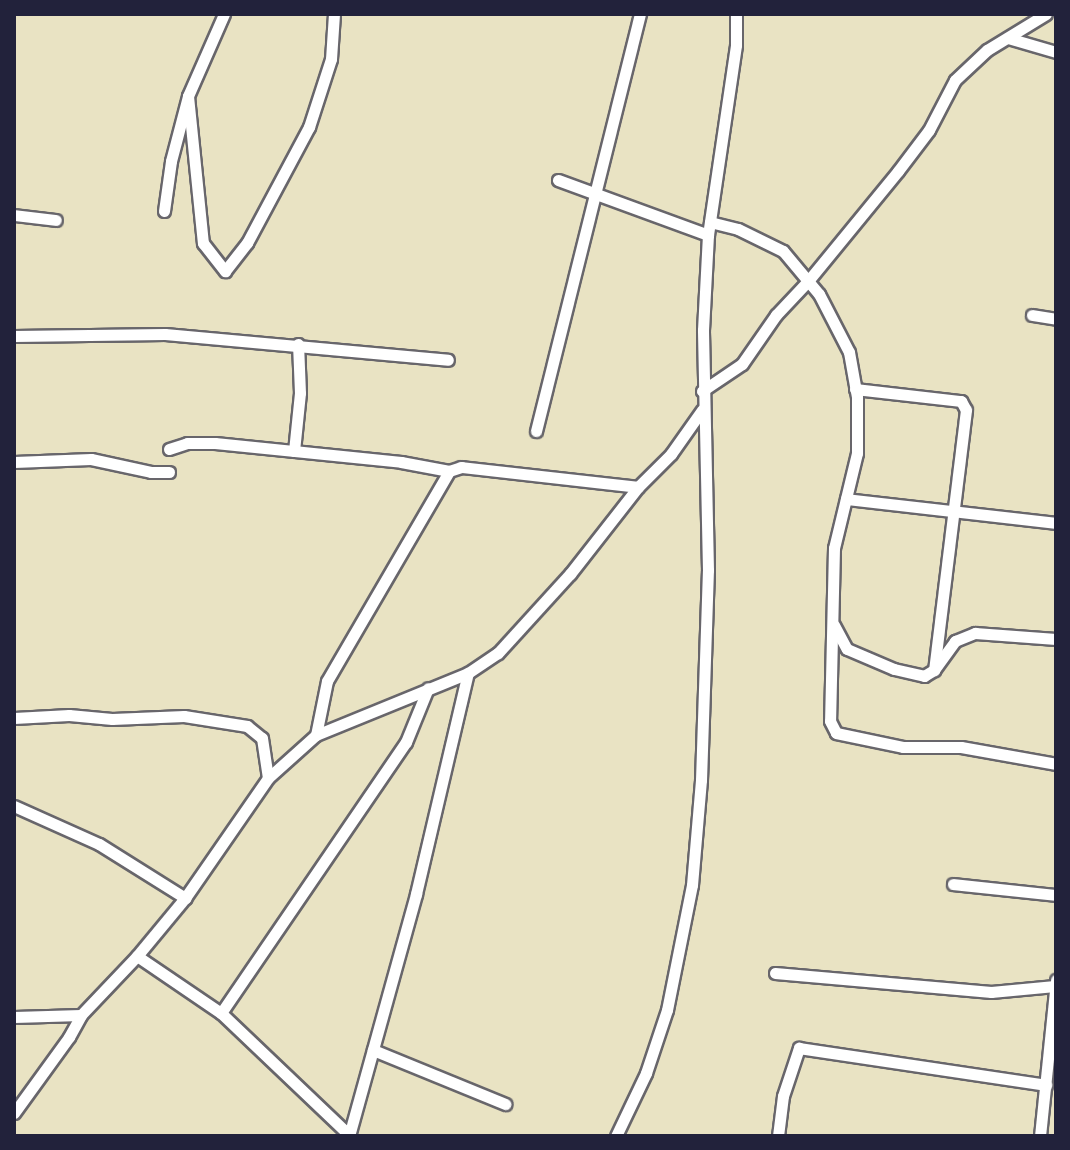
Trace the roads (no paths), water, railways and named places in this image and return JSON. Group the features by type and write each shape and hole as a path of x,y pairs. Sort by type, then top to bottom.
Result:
{"street":[{"path":"164,211 171,161 188,96 224,14"},
{"path":"188,96 203,243 225,271 247,243 309,127 331,59 334,14"},
{"path":"536,431 640,14"},
{"path":"616,1136 646,1073 667,1010 692,885 701,780 708,570 702,391 709,228 736,45 736,14"},
{"path":"702,391 734,372 776,315 808,281 929,130 955,80 987,50 1046,14"},
{"path":"1008,38 1056,52"},
{"path":"558,180 709,228 738,229 783,251 808,281 836,324 849,352 855,389 857,453 834,548 830,721 836,733 903,747 961,747 1056,764"},
{"path":"14,215 56,220"},
{"path":"1032,315 1056,319"},
{"path":"14,336 165,334 448,360"},
{"path":"294,451 300,393 298,344"},
{"path":"855,389 961,401 966,410 934,670"},
{"path":"14,1113 69,1037 81,1015 137,956 185,898 268,778 316,735 468,673 498,653 527,624 619,516 638,487 671,454 702,410"},
{"path":"169,449 187,443 215,443 449,471 461,467 638,487"},
{"path":"14,462 91,459 151,472 169,472"},
{"path":"316,735 327,681 449,471"},
{"path":"846,499 1056,523"},
{"path":"833,623 847,649 894,669 924,676 934,670 955,641 975,633 1056,639"},
{"path":"137,956 221,1013 349,1136 416,894 468,673"},
{"path":"221,1013 406,742 428,688"},
{"path":"14,718 184,716 247,726 262,738 268,778"},
{"path":"14,806 99,844 185,898"},
{"path":"953,884 1056,895"},
{"path":"775,973 991,992 1055,986"},
{"path":"1040,1136 1046,1085 1052,1066 1056,979"},
{"path":"14,1017 81,1015"},
{"path":"778,1136 783,1096 799,1048 1046,1085"},
{"path":"373,1050 505,1104"}]}
